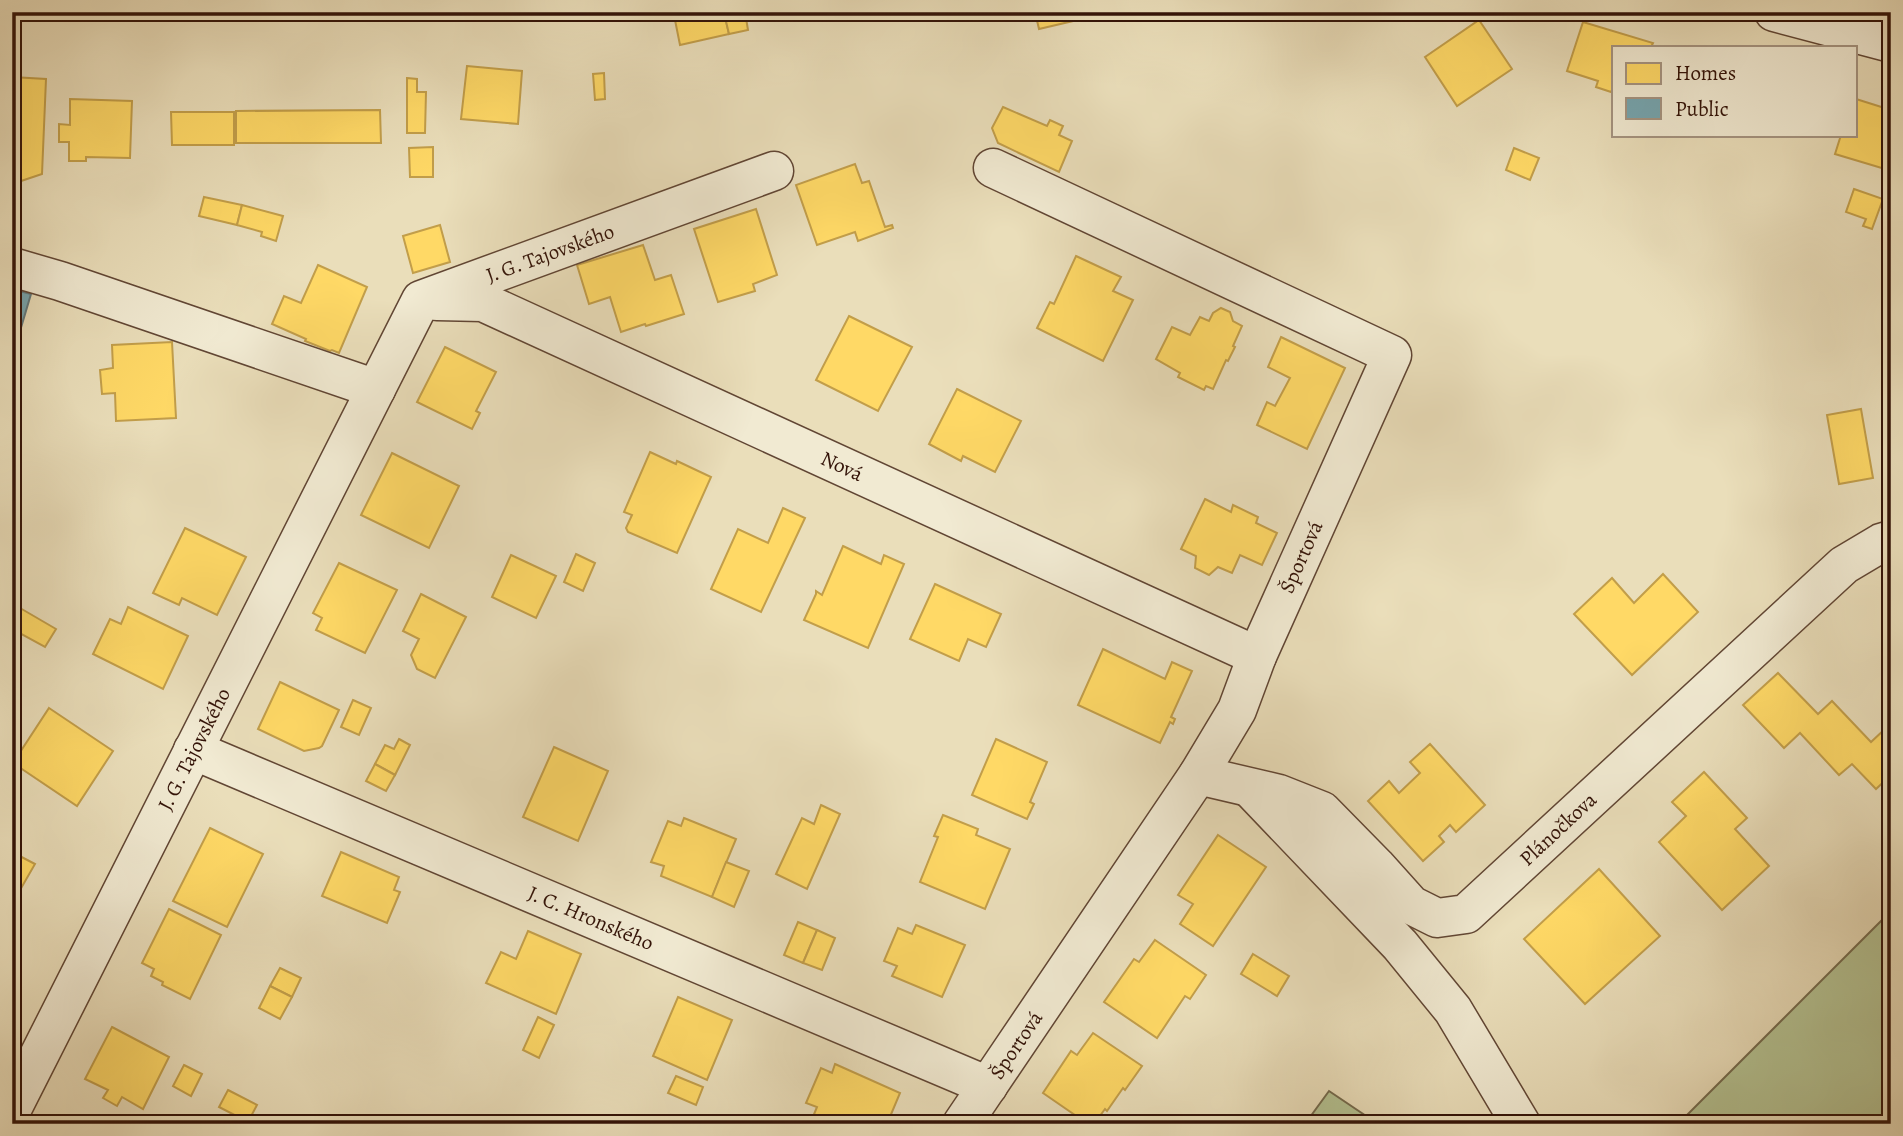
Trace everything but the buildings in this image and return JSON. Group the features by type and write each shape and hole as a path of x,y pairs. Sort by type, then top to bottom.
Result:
{"street":[{"path":"1774,12 1891,43"},
{"name":"Športová","path":"962,1124 1198,775 1237,710 1257,656 1392,355 993,168"},
{"name":"J. G. Tajovského","path":"12,1109 421,300 774,171"},
{"path":"12,267 61,281 376,389"},
{"name":"Nová","path":"421,300 483,302 1257,656"},
{"name":"Plánočkova","path":"1198,775 1279,794 1322,811 1410,905 1437,919 1466,914 1844,565 1881,542 1891,540"},
{"name":"J. C. Hronského","path":"193,750 988,1086"},
{"path":"1250,787 1401,945 1453,1010 1521,1124"}],"green space":[{"path":"1891,911 1891,1124 1678,1124"},
{"path":"1329,1091 1378,1124 1305,1124"}]}
